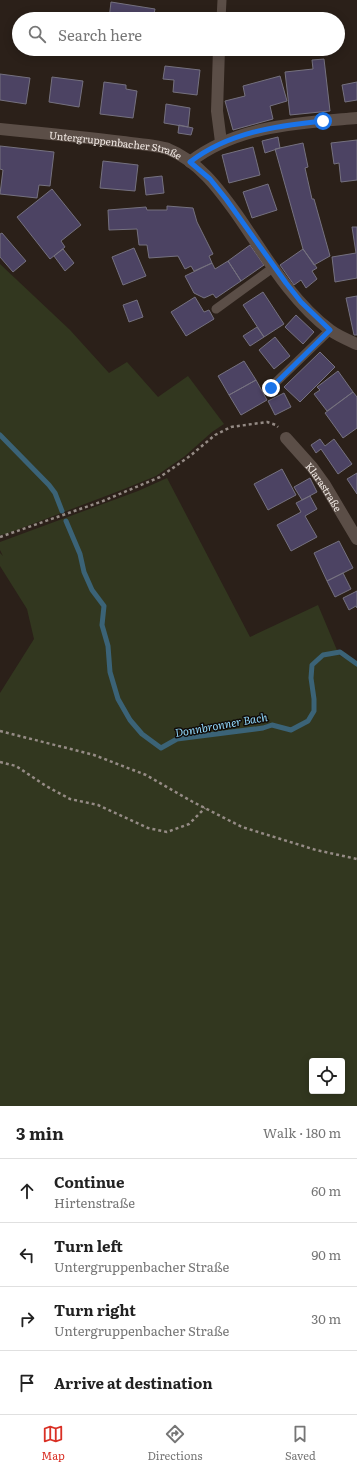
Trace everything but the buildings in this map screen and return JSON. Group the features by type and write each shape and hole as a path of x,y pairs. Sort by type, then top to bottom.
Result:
{"street":[{"path":"219,56 216,111 221,142"},
{"path":"190,162 200,154 221,142 253,131 277,126 357,118"},
{"name":"Untergruppenbacher Straße","path":"0,129 73,135 168,149 190,162 210,179 226,199 274,267 301,302 330,330 357,344"},
{"name":"Klarastraße","path":"286,438 312,467 325,485 357,539"}],"lane":[{"path":"221,12 222,0"},
{"path":"216,309 274,267"},
{"path":"271,388 330,330"}],"path":[{"path":"0,537 103,501 160,477 190,456 215,435 231,427 267,422 276,425 286,438"},
{"path":"0,731 94,755 146,775 242,828 316,850 357,859"},
{"path":"0,762 16,766 46,786 70,799 98,805 148,828 167,832 189,824 205,808"}],"green space":[{"path":"0,264 70,330 109,373 127,362 158,397 188,376 224,424 212,432 185,456 156,476 0,535"},
{"path":"167,478 250,637 318,605 339,655 357,665 357,1106 0,1106 0,693 34,639 27,609 0,566 0,553 3,556 0,550 0,542 138,491"}],"waterway":[{"name":"Donnbronner Bach","path":"0,435 49,485 55,493 62,511"},
{"name":"Donnbronner Bach","path":"66,521 80,554 84,572 92,590 104,606 102,625 108,646 110,672 118,699 130,720 142,734 161,748 177,739 263,728 272,725 291,730 308,721 314,711 311,678 312,665 323,655 340,652 357,664"}],"route":[{"path":"271,388 330,330 301,302 210,179 190,162 200,154 221,142 253,131 277,126 323,121"}]}
